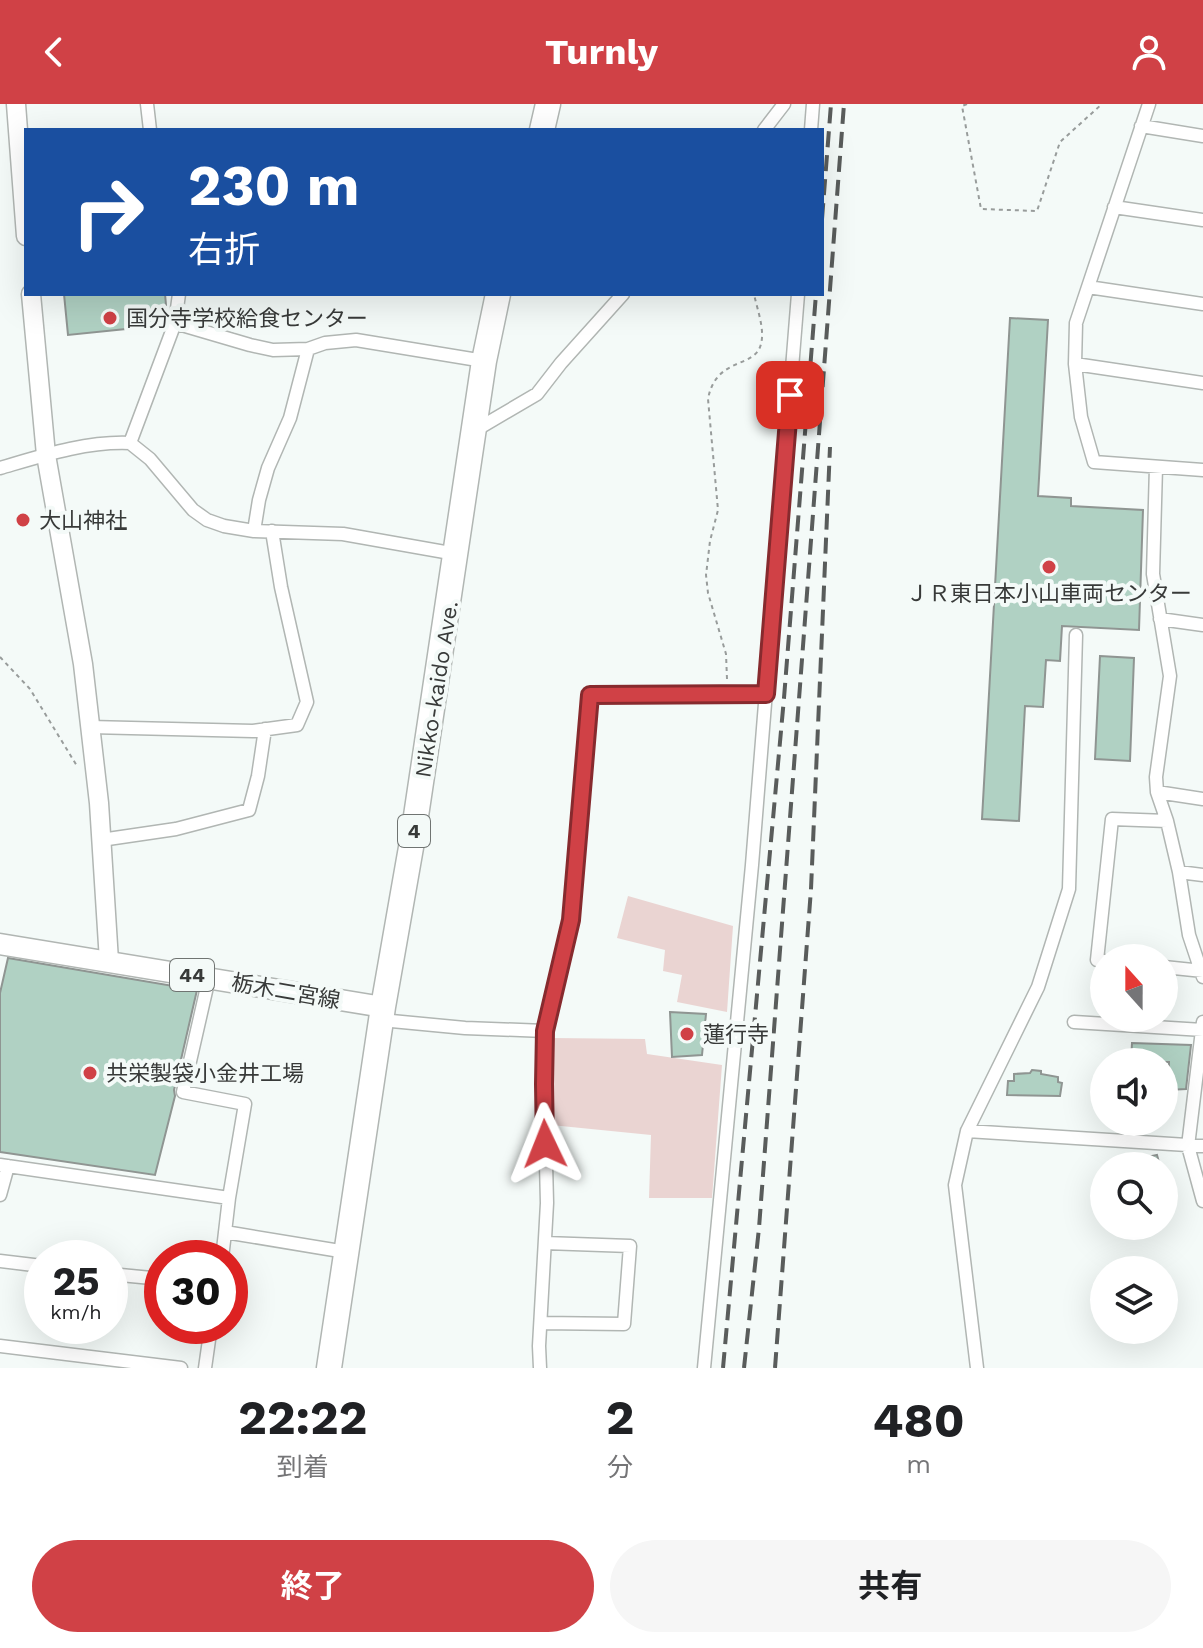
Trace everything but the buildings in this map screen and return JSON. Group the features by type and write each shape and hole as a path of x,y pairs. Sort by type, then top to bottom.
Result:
{"highway":[{"path":"542,128 548,104"},
{"name":"Nikko-kaido Ave.","path":"329,1368 484,361 498,296"}],"main road":[{"name":"栃木二宮線","path":"0,944 209,978 382,1014"}],"street":[{"path":"16,104 24,210"},
{"path":"147,104 150,128"},
{"path":"766,128 784,104"},
{"path":"811,128 813,104"},
{"path":"1149,104 1076,323 1075,364 1081,417 1094,462 1203,470"},
{"path":"1141,126 1203,136"},
{"path":"1114,207 1203,220"},
{"path":"1088,287 1203,304"},
{"path":"31,296 46,455 83,664 101,840 109,961"},
{"path":"130,443 175,323 179,296"},
{"path":"473,431 537,394 621,296"},
{"path":"704,1368 752,865 798,296"},
{"path":"175,323 273,350 308,349 325,343 356,340 484,361"},
{"path":"254,531 268,468 290,418 308,349"},
{"path":"1075,364 1203,383"},
{"path":"1,466 95,445 130,443 150,459 193,510 224,526 254,531 343,534 456,554"},
{"path":"1156,467 1153,574 1170,676 1156,777 1157,792 1179,872 1189,935 1203,973 1178,969"},
{"path":"90,727 253,731 297,725 307,702 281,587 272,531"},
{"path":"1160,619 1203,623"},
{"path":"977,1368 955,1185 967,1131 1038,987 1069,889 1076,635"},
{"path":"540,1368 547,1203 545,1031 571,920 590,695 766,694"},
{"path":"101,840 176,829 249,810 265,729"},
{"path":"1157,792 1203,799"},
{"path":"1099,944 1112,819 1167,821"},
{"path":"1179,872 1203,875"},
{"path":"209,978 183,1092 245,1104 224,1240"},
{"path":"382,1014 465,1028 545,1031"},
{"path":"1074,1022 1203,1030"},
{"path":"1203,1022 1188,1146 1203,1201"},
{"path":"967,1131 1203,1146"},
{"path":"0,1195 4,1166 229,1198"},
{"path":"225,1232 346,1252"},
{"path":"541,1323 624,1324 630,1246 545,1243"},
{"path":"0,1261 24,1264"},
{"path":"205,1368 208,1344"},
{"path":"0,1346 181,1368"}],"path":[{"path":"967,104 962,105 981,209 1037,211 1060,142 1102,104"},
{"path":"727,693 726,654 708,593 706,575 718,510 708,399 710,386 717,376 756,354 761,345 762,334 754,296"},
{"path":"0,657 30,689 84,777"}],"shaded area":[{"path":"628,896 733,926 727,1012 677,1002 682,975 663,971 665,950 617,938"},
{"path":"552,1038 645,1039 647,1054 722,1065 712,1198 649,1198 651,1135 551,1125"}],"railway":[{"path":"824,193 831,104"},
{"path":"744,1368 759,1228 844,104"},
{"path":"723,1368 784,698 816,296"},
{"path":"775,1368 811,889 830,447"}],"place":[{"name":"国分寺学校給食センター","path":"110,318"},
{"name":"大山神社","path":"23,520"},
{"name":"ＪＲ東日本小山車両センター","path":"1049,567"},
{"name":"蓮行寺","path":"687,1034"},
{"name":"共栄製袋小金井工場","path":"90,1073"}],"route":[{"path":"545,1144 545,1031 571,920 590,695 766,694 790,395"}]}
